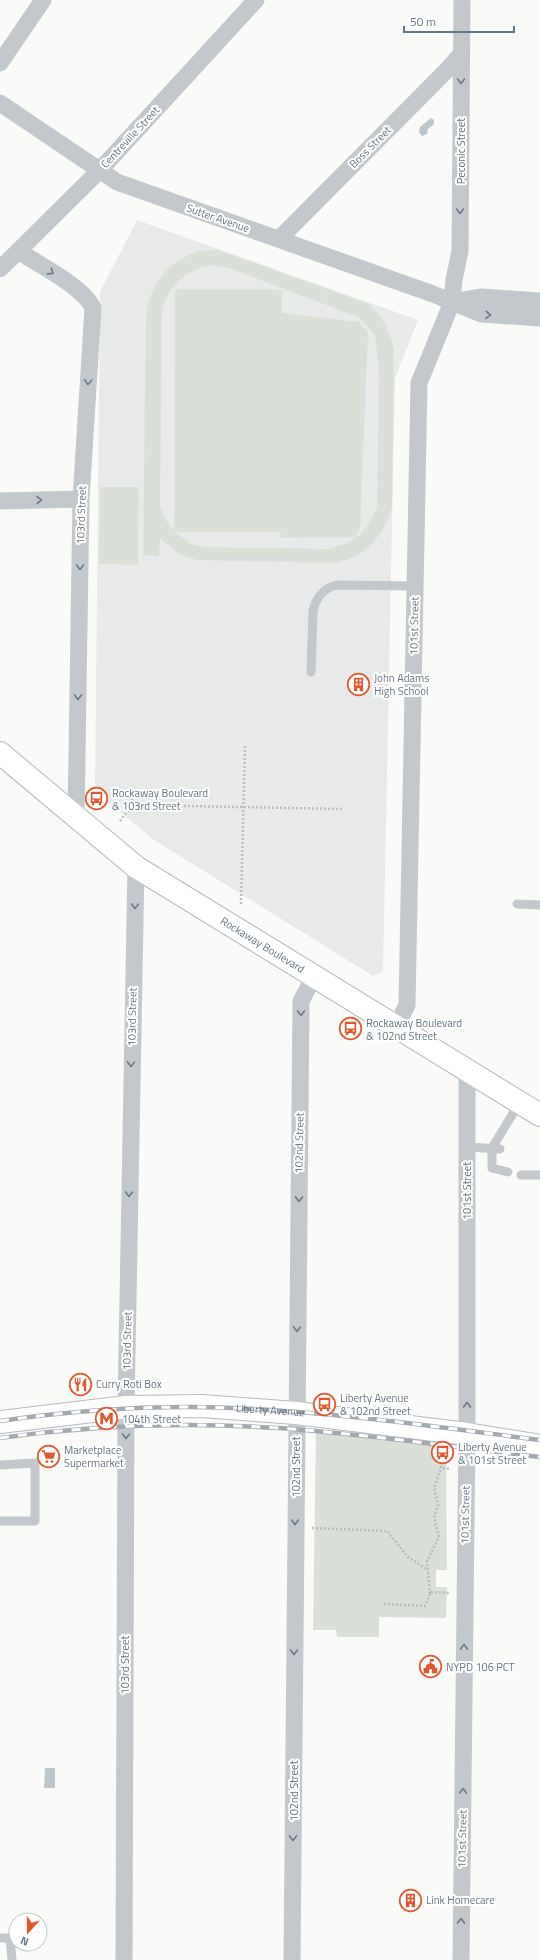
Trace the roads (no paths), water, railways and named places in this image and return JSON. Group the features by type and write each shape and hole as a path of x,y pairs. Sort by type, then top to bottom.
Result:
{"main road":[{"name":"Rockaway Boulevard","path":"0,753 136,867 540,1115"},
{"name":"Liberty Avenue","path":"0,1422 126,1408 202,1406 296,1413 467,1434 540,1446"}],"street":[{"path":"0,63 43,0"},
{"name":"Centreville Street","path":"0,268 100,170 256,0"},
{"name":"Peconic Street","path":"452,302 454,280 460,252 462,0"},
{"name":"Boss Street","path":"279,239 447,70 461,54"},
{"name":"Sutter Avenue","path":"0,103 117,182 279,239 481,314 540,318"},
{"name":"103rd Street","path":"18,251 75,288 89,300 93,308 81,499 76,818"},
{"name":"Sutter Avenue","path":"452,302 482,297 540,301"},
{"name":"101st Street","path":"396,1026 407,1005 418,383 452,302"},
{"path":"0,501 81,499"},
{"name":"103rd Street","path":"124,1960 126,1408 136,867"},
{"name":"102nd Street","path":"292,1960 301,1001 314,977"},
{"name":"101st Street","path":"461,1960 467,1434 467,1071"}],"lane":[{"path":"311,672 313,611 315,602 321,593 329,587 336,585 415,586"},
{"path":"518,904 540,905"},
{"path":"508,1172 492,1168 496,1149 503,1139 520,1102"},
{"path":"467,1147 496,1149"},
{"path":"521,1175 538,1173"},
{"path":"0,1466 35,1463 35,1521 0,1521"},
{"path":"0,1938 10,1938 12,1960"}],"railway":[{"path":"0,1421 63,1413 158,1407 254,1409 361,1418 540,1440"},
{"path":"0,1438 69,1430 139,1426 243,1426 344,1434 540,1457"}],"place":[{"name":"John Adams High School","path":"359,684"},
{"name":"Rockaway Boulevard & 103rd Street","path":"96,799"},
{"name":"Rockaway Boulevard & 102nd Street","path":"350,1029"},
{"name":"Curry Roti Box","path":"80,1384"},
{"name":"Liberty Avenue & 102nd Street","path":"325,1404"},
{"name":"104th Street","path":"107,1419"},
{"name":"Liberty Avenue & 101st Street","path":"443,1453"},
{"name":"Marketplace Supermarket","path":"49,1456"},
{"name":"NYPD 106 PCT","path":"430,1667"},
{"name":"Link Homecare","path":"411,1900"}]}
